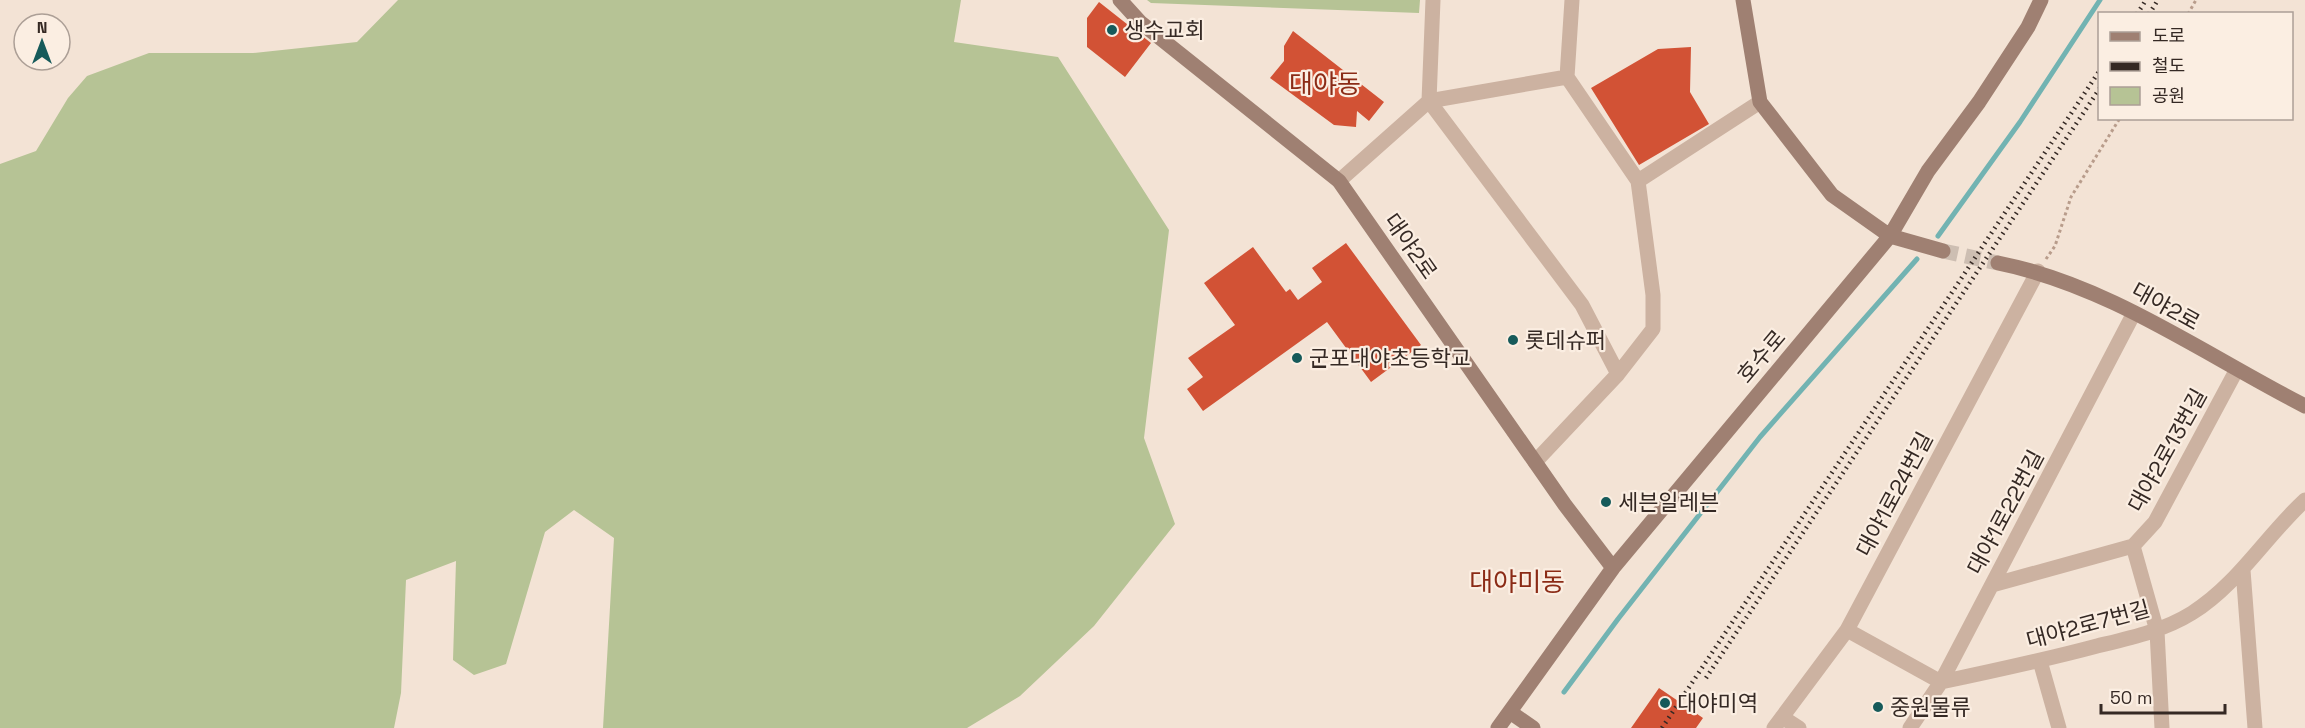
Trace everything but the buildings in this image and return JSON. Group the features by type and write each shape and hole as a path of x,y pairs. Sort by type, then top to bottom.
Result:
{"street":[{"name":"대야2로","path":"1120,0 1140,22 1339,181 1535,462 1613,568"},
{"path":"1433,0 1429,101 1582,305 1618,374"},
{"path":"1535,462 1618,374 1653,329 1653,295 1638,182 1567,76 1572,0"},
{"path":"1743,0 1760,102 1832,195 1890,236 1943,251"},
{"name":"호수로","path":"1498,728 1613,568 1890,236 1928,171 1985,93 2028,27 2041,0"},
{"path":"1339,181 1429,101 1567,76"},
{"path":"1638,182 1760,102"},
{"name":"대야2로","path":"1998,263 2038,271 2134,313 2236,371 2305,406"},
{"name":"대야1로24번길","path":"1778,723 1847,630 2038,271"},
{"name":"대야1로22번길","path":"1910,728 1941,682 2134,313"},
{"name":"대야2로13번길","path":"1992,585 2133,546 2155,522 2236,371"},
{"name":"대야2로7번길","path":"1941,682 2040,661 2157,631 2193,612 2243,570 2270,535 2305,500"},
{"path":"2133,546 2157,631 2162,728"},
{"path":"2243,570 2254,728"},
{"path":"1847,630 1941,682"},
{"path":"2040,661 2059,728"},
{"path":"1510,712 1533,728"},
{"path":"1778,723 1799,728"}],"path":[{"path":"2038,271 2055,246 2072,197 2119,120"}],"green space":[{"path":"398,0 961,0 954,42 1058,57 1169,230 1144,438 1175,524 1094,626 1020,696 967,728 603,728 614,538 574,510 545,532 506,664 474,675 453,660 456,561 406,580 401,693 394,728 0,728 0,164 36,151 68,98 87,76 149,53 253,53 357,42"},
{"path":"1147,0 1420,0 1419,13 1151,3"}],"waterway":[{"path":"1938,236 2020,122 2100,0"},
{"path":"1564,692 1760,437 1917,259"}],"tunnel":[{"path":"1943,251 1998,263"}],"railway":[{"path":"2138,12 2146,0"},
{"path":"2150,12 2158,0"},
{"path":"1662,728 2098,73"},
{"path":"1706,678 2098,91"}],"place":[{"name":"생수교회","path":"1112,30"},
{"name":"롯데슈퍼","path":"1513,340"},
{"name":"군포대야초등학교","path":"1297,358"},
{"name":"세븐일레븐","path":"1606,502"},
{"name":"대야미역","path":"1665,703"},
{"name":"중원물류","path":"1878,707"}],"district":[{"name":"대야동","path":"1325,84"},
{"name":"대야미동","path":"1517,582"}]}
